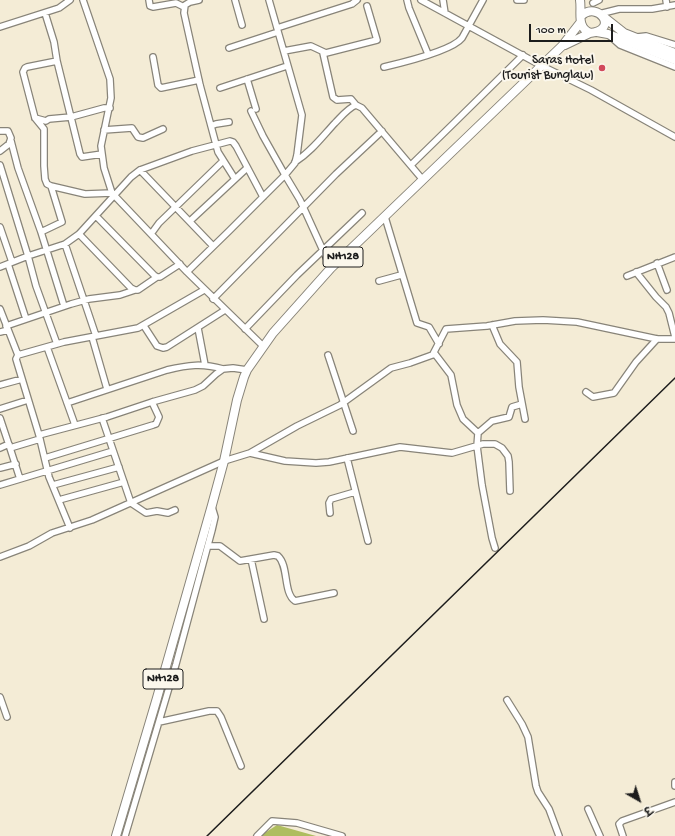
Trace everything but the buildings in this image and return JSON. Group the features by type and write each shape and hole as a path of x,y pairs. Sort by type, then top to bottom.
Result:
{"highway":[{"path":"580,0 580,19 582,28 608,34 675,60"},
{"path":"580,19 585,11 598,7"},
{"path":"594,32 604,26 598,7"},
{"path":"598,7 624,33 675,53"},
{"name":"NH128","path":"116,836 212,505 224,461 237,400 247,370 262,346 331,268 562,46 580,19"},
{"name":"NH128","path":"562,46 594,32"}],"street":[{"path":"0,27 59,8 70,0"},
{"path":"83,0 110,79 110,108 102,140 102,154 104,168 113,195 204,290 262,346"},
{"path":"149,0 150,6 153,7 199,0"},
{"path":"235,0 242,26"},
{"path":"269,0 302,116 295,162"},
{"path":"229,48 352,4 357,0"},
{"path":"407,0 428,54"},
{"path":"421,0 542,66 591,90 675,137"},
{"path":"443,0 445,13"},
{"path":"384,67 457,44 462,38 483,0"},
{"path":"517,0 524,0"},
{"path":"666,0 667,7"},
{"path":"186,3 184,13 211,126 223,161 235,180"},
{"path":"598,7 619,9 652,9 675,5"},
{"path":"284,51 311,46 326,53 377,40 367,6"},
{"path":"44,13 54,42 57,61 79,150 82,157 102,154"},
{"path":"608,34 620,45 675,67"},
{"path":"634,38 646,36 675,45"},
{"path":"323,52 333,97 337,100 350,99 362,108 423,180"},
{"path":"410,165 456,122 522,55"},
{"path":"153,57 158,85 161,88 199,80"},
{"path":"44,128 34,118 24,70 27,67 57,61"},
{"path":"220,88 287,66"},
{"path":"247,79 254,110 263,136 303,207 331,268"},
{"path":"187,272 285,175 295,162 306,154 342,116 356,105"},
{"path":"34,118 46,121 49,119 71,117 104,108 110,108"},
{"path":"46,121 44,128 45,179 48,184 85,194 113,195"},
{"path":"211,126 229,122"},
{"path":"104,130 132,128 138,137 143,138 163,129"},
{"path":"0,131 10,132 18,168 41,232 64,306"},
{"path":"213,299 336,174 382,131"},
{"path":"0,267 65,244 79,234 113,195 140,170 192,151 227,141 233,142 263,197"},
{"path":"0,151 11,142"},
{"path":"150,234 159,223 223,161"},
{"path":"0,165 36,286 57,344"},
{"path":"190,221 248,168"},
{"path":"140,170 213,246"},
{"path":"41,232 62,222 52,186"},
{"path":"245,330 278,294 362,212"},
{"path":"96,216 157,277"},
{"path":"384,217 417,323 429,327 439,344"},
{"path":"0,227 26,319"},
{"path":"79,234 131,288 135,290"},
{"path":"65,244 84,300 107,389"},
{"path":"627,276 675,257"},
{"path":"0,332 26,319 64,306 84,300 120,295 138,290 180,264"},
{"path":"657,264 667,290"},
{"path":"0,557 29,546 52,533 92,520 224,461 250,453 270,441 335,408 391,368 433,354 446,329 492,325 525,320 577,322 657,339 675,338 668,310 636,272"},
{"path":"379,281 401,275"},
{"path":"18,356 57,344 131,330 144,326 204,290"},
{"path":"0,310 18,356 16,359 48,471 70,528"},
{"path":"144,326 157,346 163,348 173,345 225,310"},
{"path":"492,325 500,344 517,362 519,387 525,419"},
{"path":"198,328 205,365"},
{"path":"586,392 593,398 614,393 636,362 657,339"},
{"path":"48,347 74,425"},
{"path":"433,354 437,355 451,375 457,405 463,419 478,433"},
{"path":"328,355 353,431"},
{"path":"67,403 166,370 195,364 223,369 233,368 247,370"},
{"path":"0,448 199,388 206,384 223,369"},
{"path":"0,385 22,379"},
{"path":"0,408 28,400"},
{"path":"45,458 156,424 159,417 152,402"},
{"path":"495,548 492,543 482,484 477,446 478,433 492,421 509,416 512,407 522,404"},
{"path":"0,418 20,479"},
{"path":"102,418 131,502 146,513 158,510 168,513 175,510"},
{"path":"250,453 285,461 303,463 328,462 400,447 452,453 477,446 495,444 502,448 509,462 510,492"},
{"path":"0,485 114,451"},
{"path":"347,458 368,541"},
{"path":"0,468 16,464"},
{"path":"53,485 119,467"},
{"path":"59,500 124,482"},
{"path":"330,513 329,503 331,499 355,492"},
{"path":"124,836 159,722 208,546 215,517 212,505"},
{"path":"208,546 220,546 239,561 274,555 278,556 282,561 290,596 295,601 334,593"},
{"path":"251,559 264,618"},
{"path":"0,697 7,717"},
{"path":"507,700 528,737 536,786 538,792 549,809 559,836"},
{"path":"159,722 209,711 216,711 221,717 241,766"},
{"path":"623,836 620,822 675,802"},
{"path":"588,809 600,836"},
{"path":"257,836 272,821 297,823 342,836"}],"green space":[{"path":"277,825 316,836 260,836"}],"railway":[{"path":"207,836 675,378"}],"place":[{"name":"Saras Hotel (Tourist Bunglaw)","path":"602,68"}]}
